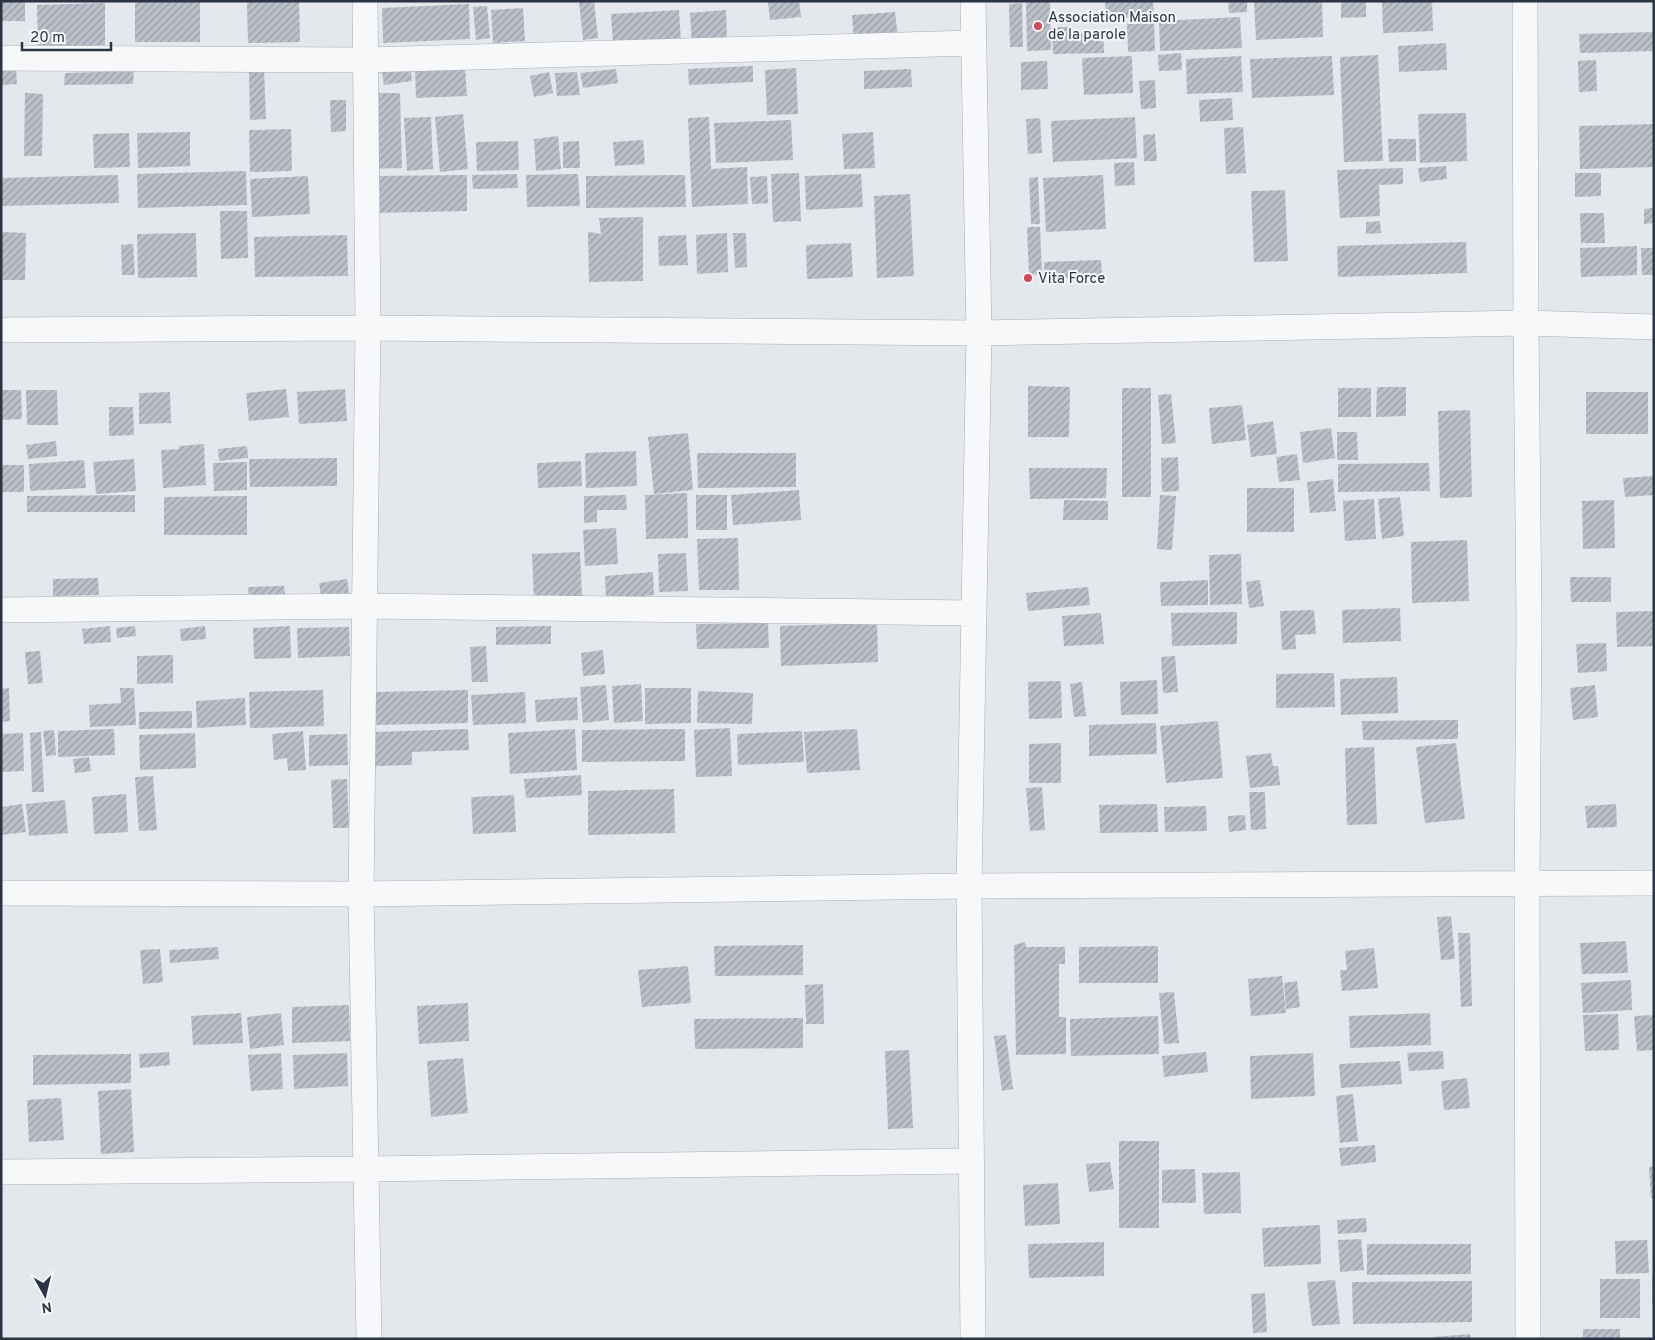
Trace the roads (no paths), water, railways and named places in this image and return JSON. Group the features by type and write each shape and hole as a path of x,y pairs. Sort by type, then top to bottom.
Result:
{"street":[{"path":"365,1 368,328 362,894 369,1339"},
{"path":"973,1 972,43 979,333 969,886 974,1339"},
{"path":"1525,1 1529,622 1527,884 1528,1339"},
{"path":"1,58 365,60 972,43"},
{"path":"1,330 368,328 979,333 1526,323 1654,327"},
{"path":"1,610 364,606 974,613"},
{"path":"1,893 362,894 969,886 1654,883"},
{"path":"1,1172 365,1170 971,1161"}],"place":[{"name":"Association Maison de la parole","path":"1038,26"},
{"name":"Vita Force","path":"1028,278"}]}
